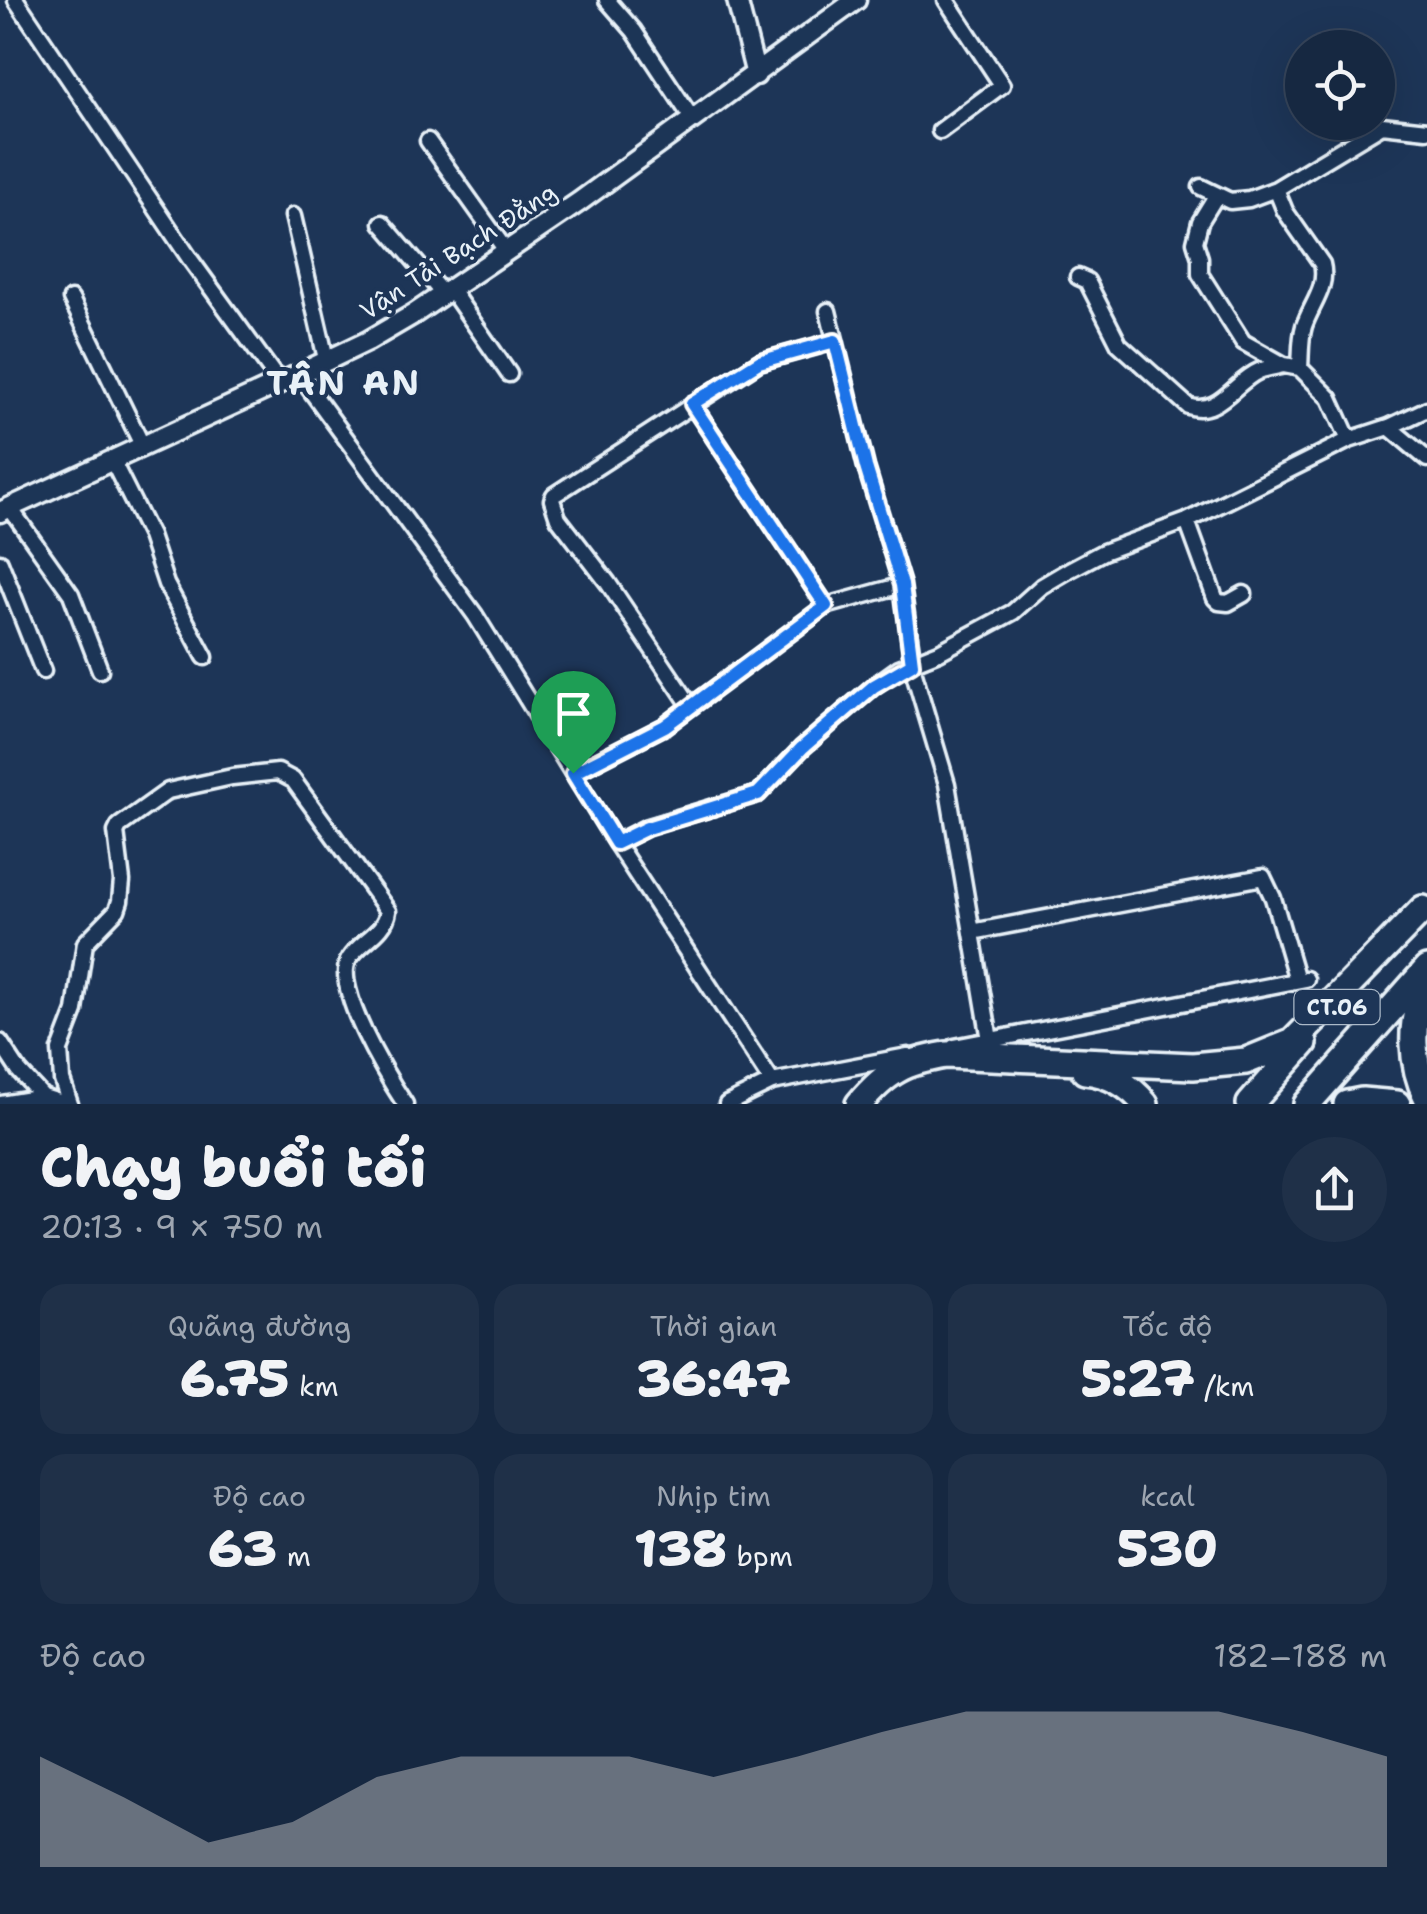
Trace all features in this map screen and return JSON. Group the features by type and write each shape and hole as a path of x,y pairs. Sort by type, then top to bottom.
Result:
{"highway":[{"path":"859,1104 881,1078 912,1061 946,1055 1193,1066 1232,1064 1271,1053 1292,1042 1316,1021 1425,907"},
{"name":"CT.06","path":"1250,1104 1425,907"},
{"name":"CT.06","path":"1308,1104 1427,969"},
{"path":"1427,991 1419,1002 1414,1032 1417,1063 1427,1096"},
{"path":"872,1104 888,1086 914,1071 948,1066 1098,1072 1121,1082 1145,1104"},
{"path":"1348,1104 1397,1104"}],"street":[{"path":"16,0 190,259 280,383"},
{"path":"608,0 634,31 693,120"},
{"path":"737,0 756,75"},
{"name":"Vận Tải Bạch Đằng","path":"5,510 368,341 507,252 856,0"},
{"path":"940,131 1002,86 946,0"},
{"path":"1202,187 1216,196 1240,201 1276,190 1382,125 1427,130"},
{"path":"428,141 507,252"},
{"path":"1276,190 1324,273 1303,328 1300,368"},
{"path":"1216,196 1200,222 1195,242 1200,274 1243,342 1284,365 1300,368 1330,398 1350,440"},
{"path":"292,216 326,360"},
{"path":"382,222 447,292 509,374"},
{"path":"1078,276 1093,290 1119,344 1188,406 1198,410 1210,407 1259,371 1284,365"},
{"path":"70,299 143,447"},
{"path":"828,311 866,467 902,585 912,664 947,784 990,1040"},
{"path":"690,706 608,583 558,518 552,500 759,362 835,341"},
{"path":"298,374 475,615 616,843 772,1082"},
{"path":"692,404 826,606"},
{"path":"616,843 647,828 758,794 802,748 874,686 1013,612 1042,586 1069,570 1103,552 1188,521 1350,440 1427,410"},
{"path":"1389,427 1427,459"},
{"path":"112,460 150,536 166,584 205,657"},
{"path":"5,510 71,594 100,670"},
{"path":"1188,521 1218,602 1228,603 1244,594"},
{"path":"0,562 43,671"},
{"path":"573,773 665,726 826,606 902,585"},
{"path":"0,1104 43,1097 68,1104 60,1050 75,1011 85,943 117,910 120,901 118,826 168,791 278,772 292,780 388,911 386,921 349,959 346,972 360,1026 404,1104"},
{"path":"726,1104 772,1082 1301,980 1263,877 972,932"},
{"path":"0,1042 19,1072 43,1097"}],"district":[{"name":"TÂN AN","path":"344,383"}],"route":[{"path":"835,341 866,467 894,551 912,664 874,686 802,748 758,794 647,828 616,843 573,773 665,726 826,606 692,404 759,362 835,341"}]}
